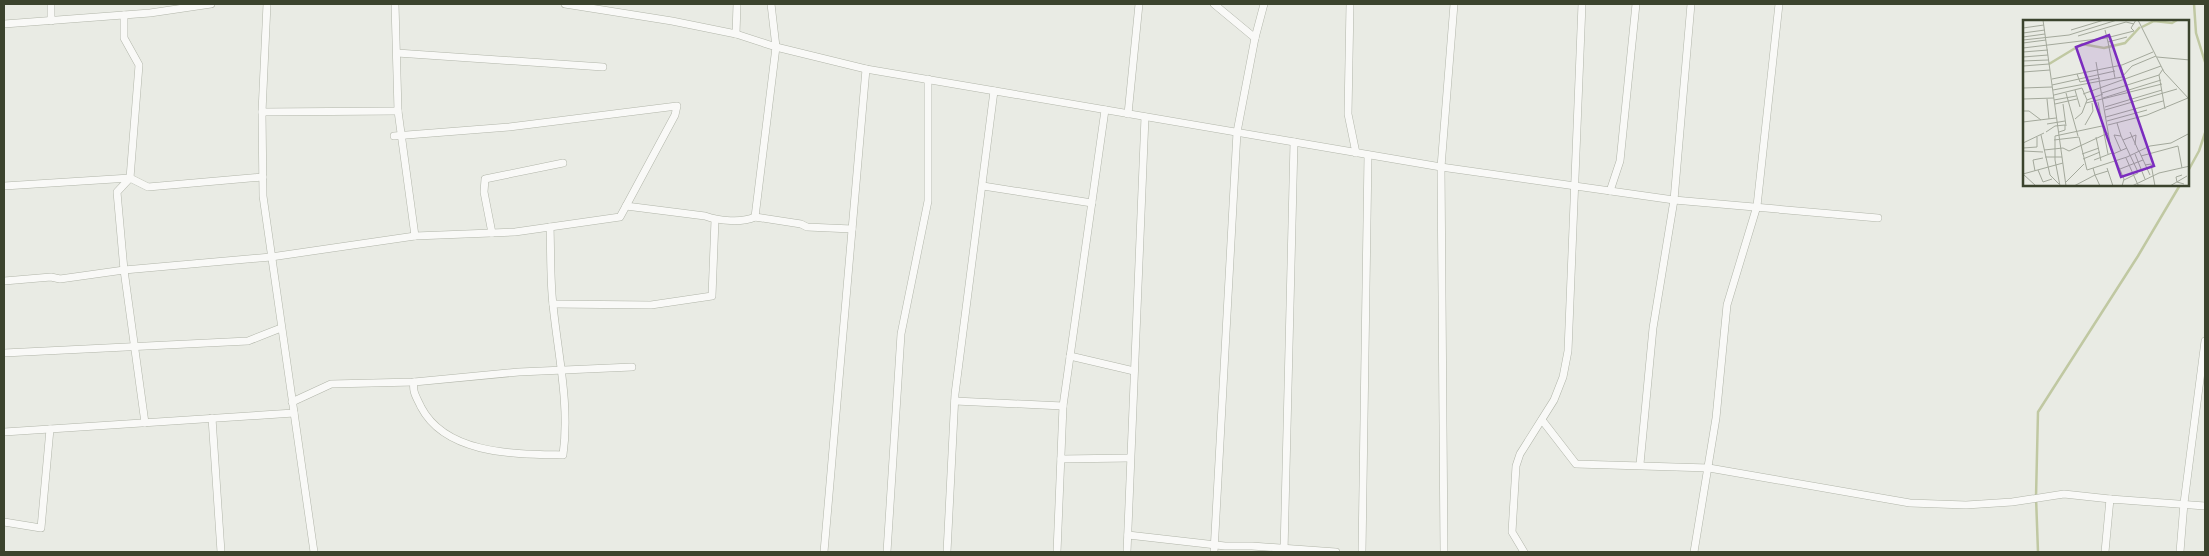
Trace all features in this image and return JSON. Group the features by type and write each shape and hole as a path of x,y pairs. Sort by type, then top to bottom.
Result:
{"street":[{"path":"51,4 51,21"},
{"path":"4,24 124,15 210,4"},
{"path":"267,4 262,112 263,196 314,552"},
{"path":"396,4 398,136 415,236"},
{"path":"565,4 672,21 736,34 776,47 866,69 1441,167 1674,200 1878,218"},
{"path":"736,34 737,4"},
{"path":"755,217 776,47 770,4"},
{"path":"1128,114 1139,4"},
{"path":"1214,4 1255,38"},
{"path":"1214,549 1237,132 1255,38 1264,4"},
{"path":"1350,4 1348,114 1356,153"},
{"path":"1444,552 1441,167 1454,4"},
{"path":"1524,552 1512,532 1514,478 1520,454 1559,389 1567,358 1582,4"},
{"path":"1610,191 1620,160 1636,4"},
{"path":"1640,464 1653,328 1674,200 1691,4"},
{"path":"1694,552 1716,418 1727,304 1757,206 1779,4"},
{"path":"124,15 124,38 140,65 130,178 117,192 124,270 145,423"},
{"path":"396,53 604,67"},
{"path":"824,552 866,69"},
{"path":"887,552 901,334 928,201 928,79"},
{"path":"947,552 955,401 994,91"},
{"path":"4,281 51,277 60,279 124,270 271,256 415,236 492,233 620,217 675,115 677,106 509,127 398,136"},
{"path":"1058,552 1063,406 1105,110"},
{"path":"262,112 398,111"},
{"path":"1127,552 1145,117"},
{"path":"1284,550 1294,142"},
{"path":"1362,552 1368,155"},
{"path":"492,233 484,192 485,179 563,163"},
{"path":"4,186 130,178 148,187 263,177"},
{"path":"983,186 1092,203"},
{"path":"626,206 705,216 714,220 749,220 755,217 801,224 807,227 852,229"},
{"path":"553,304 651,305 712,296 714,220"},
{"path":"414,382 413,389 425,414 451,439 510,454 563,455 566,437 562,371 553,304 550,227"},
{"path":"4,353 248,341 281,328"},
{"path":"2180,552 2184,503 2205,341"},
{"path":"1070,356 1134,371"},
{"path":"292,402 331,384 414,382 519,372 632,367"},
{"path":"955,401 1063,406"},
{"path":"4,432 294,413"},
{"path":"212,418 222,552"},
{"path":"1542,420 1576,464 1640,464 1709,468 1910,503 1976,504 2012,502 2064,494 2205,506"},
{"path":"4,522 41,528 50,429"},
{"path":"1061,459 1130,458"},
{"path":"2105,552 2110,499"},
{"path":"1128,535 1214,549 1336,552"}],"waterway":[{"path":"2194,4 2196,33 2205,62"},
{"path":"2189,169 2199,151 2205,133"},
{"path":"2038,552 2036,497 2038,412 2138,256 2179,186"}]}
